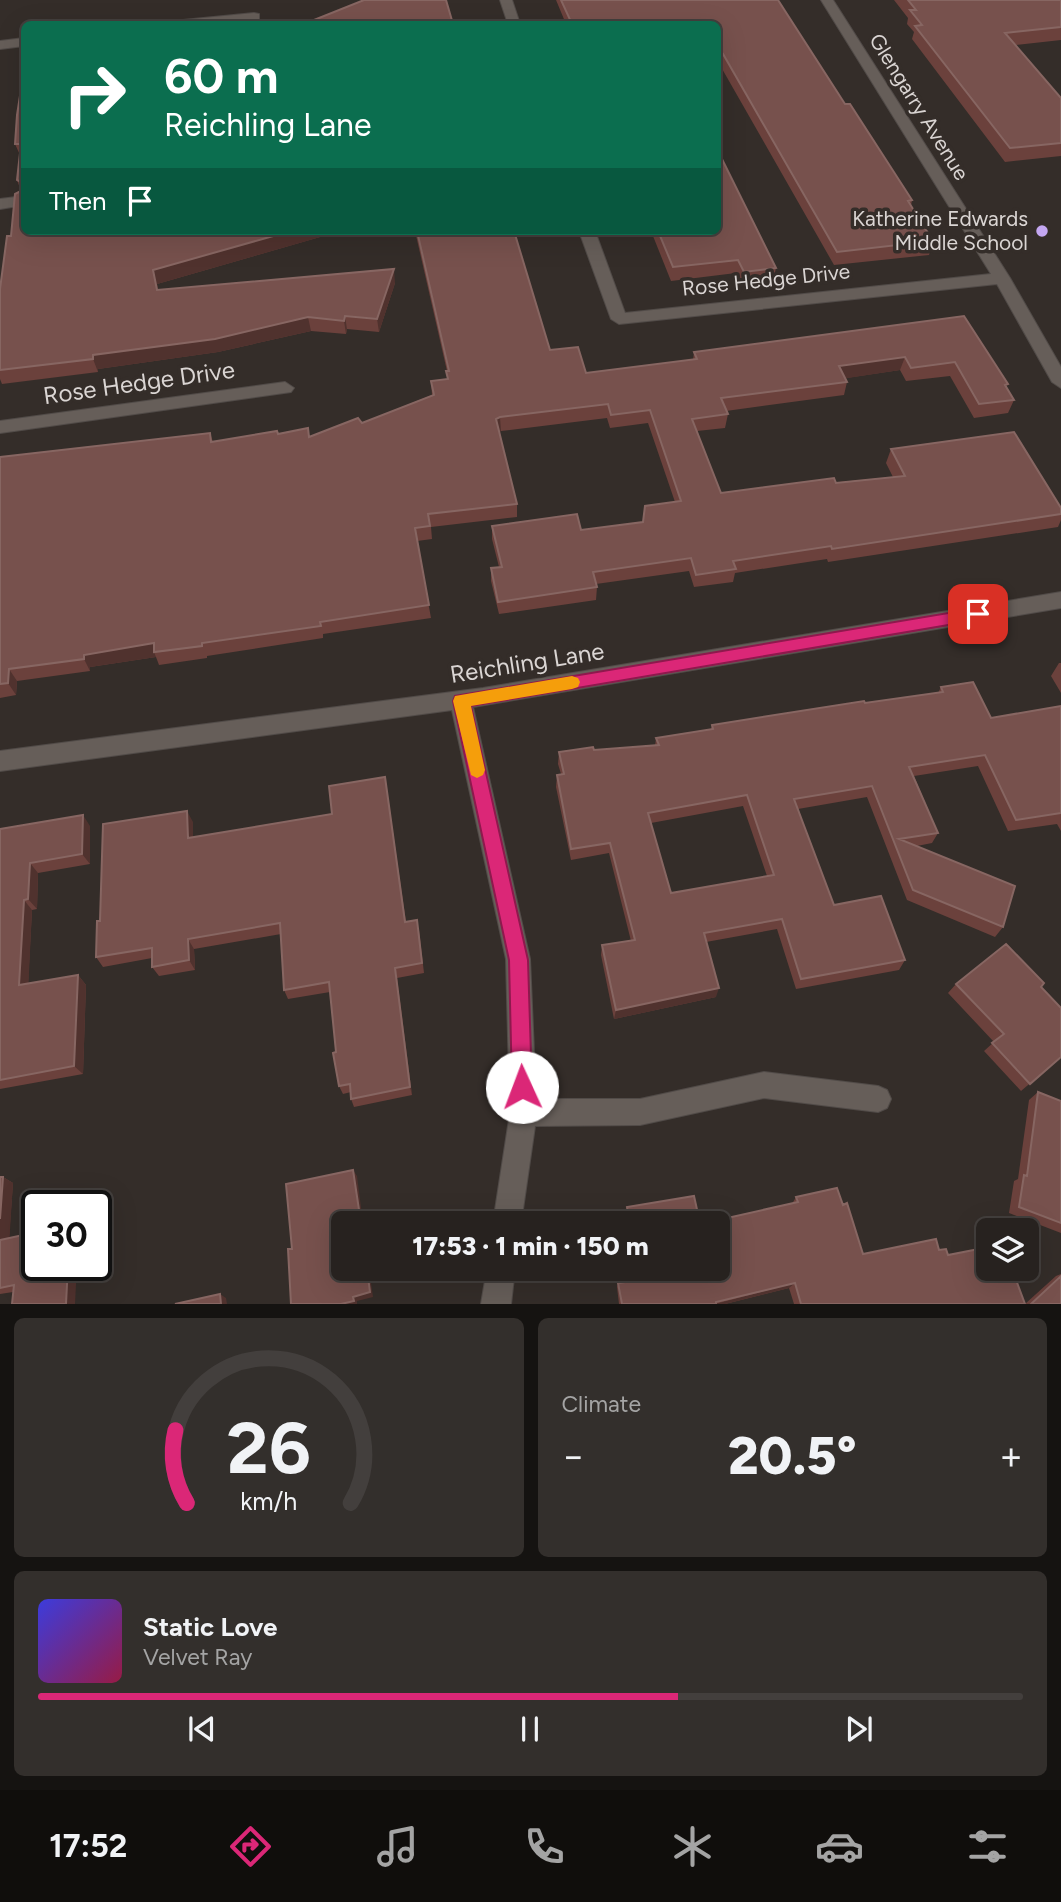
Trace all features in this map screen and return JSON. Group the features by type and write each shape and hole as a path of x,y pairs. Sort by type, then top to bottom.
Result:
{"street":[{"path":"506,0 513,21"},
{"name":"Glengarry Avenue","path":"827,0 1002,278 1061,382"},
{"path":"213,21 254,17"},
{"path":"0,45 21,42"},
{"path":"0,204 21,201"},
{"name":"Rose Hedge Drive","path":"588,235 618,319 1002,278"},
{"name":"Rose Hedge Drive","path":"0,427 285,388"},
{"name":"Reichling Lane","path":"0,761 461,701 1061,600"},
{"path":"461,701 518,960 523,1113 509,1211"},
{"path":"523,1113 640,1112 764,1085 878,1098"},
{"path":"496,1304 499,1281"}],"building":[{"path":"364,0 446,0 452,21 312,21"},
{"path":"561,0 778,0 845,104 850,104 912,200 908,201 933,241 837,252 723,54 721,55 721,21 571,21"},
{"path":"908,0 1061,0 1061,27 1005,33 1061,98 1061,143 1010,148 915,26 922,25 910,10 916,10"},
{"path":"21,89 21,144 15,144"},
{"path":"21,144 21,182 17,180"},
{"path":"721,157 776,268 744,272 738,260 673,267 660,235 721,235"},
{"path":"21,191 21,235 277,235 153,270 157,290 394,269 377,319 345,316 344,321 308,317 215,339 93,355 93,359 0,370 0,289 7,236 11,236 15,194"},
{"path":"418,235 515,235 550,350 578,347 586,373 697,359 694,352 964,316 1008,384 1005,385 1014,400 979,404 955,362 911,368 905,357 839,366 847,382 721,398 728,414 692,419 721,493 834,478 836,483 905,476 891,449 1014,432 1061,508 1061,514 832,549 831,546 733,561 736,569 696,575 691,558 593,572 597,587 498,602 491,568 502,567 492,526 577,514 581,530 643,522 645,506 681,501 650,410 611,415 608,404 500,417 496,419 517,504 428,514 430,526 415,528 429,605 320,622 321,626 202,643 202,646 154,652 154,643 84,655 84,659 9,669 8,683 0,684 0,457 210,433 211,442 308,428 309,437 358,418 362,423 434,395 431,381 448,379 446,371 449,371"},
{"path":"973,682 991,718 1061,706 1061,813 1016,820 985,755 909,767 938,833 899,839 1015,886 1003,927 913,890 872,786 794,799 834,905 881,896 905,960 801,979 782,919 704,933 719,988 616,1010 602,945 635,940 610,843 571,849 557,775 564,774 559,752 593,747 594,750 659,745 656,738 713,729 712,725 864,701 865,703 943,692 941,687","holes":["747,795 774,875 671,893 648,813"]},
{"path":"385,777 405,922 417,920 422,963 395,968 410,1087 351,1099 350,1084 339,1086 333,1053 336,1052 329,982 284,990 280,923 188,939 189,960 152,967 152,948 96,957 97,921 100,921 103,824 187,811 188,838 332,814 329,786"},
{"path":"83,815 82,854 30,863 28,899 24,900 19,985 78,975 74,1066 0,1080 0,829"},
{"path":"1006,944 1044,983 1041,987 1061,1008 1061,1057 1030,1084 992,1043 1004,1034 956,984"},
{"path":"1038,1092 1061,1101 1061,1223 1019,1207 1024,1175 1027,1176"},
{"path":"353,1170 359,1211 331,1211 331,1281 369,1281 370,1292 353,1297 354,1301 341,1304 291,1304 288,1249 292,1249 286,1184"},
{"path":"0,1177 3,1177 0,1219"},
{"path":"837,1188 843,1205 847,1203 863,1254 936,1239 939,1250 946,1249 948,1255 976,1250 976,1281 1016,1281 1025,1304 801,1304 795,1283 716,1304 622,1304 618,1283 730,1281 730,1217 798,1202 796,1197"},
{"path":"694,1196 697,1211 628,1211 627,1207"},
{"path":"21,1235 21,1281 67,1281 66,1304 12,1304 14,1285 0,1288 0,1240"},
{"path":"1061,1276 1061,1304 1031,1304"},
{"path":"220,1294 221,1304 175,1304"}],"slow traffic":[{"path":"477,770 461,701 572,682"}],"place":[{"name":"Katherine Edwards Middle School","path":"1042,231"}],"route":[{"path":"522,1087 518,960 461,701 978,614"}]}
